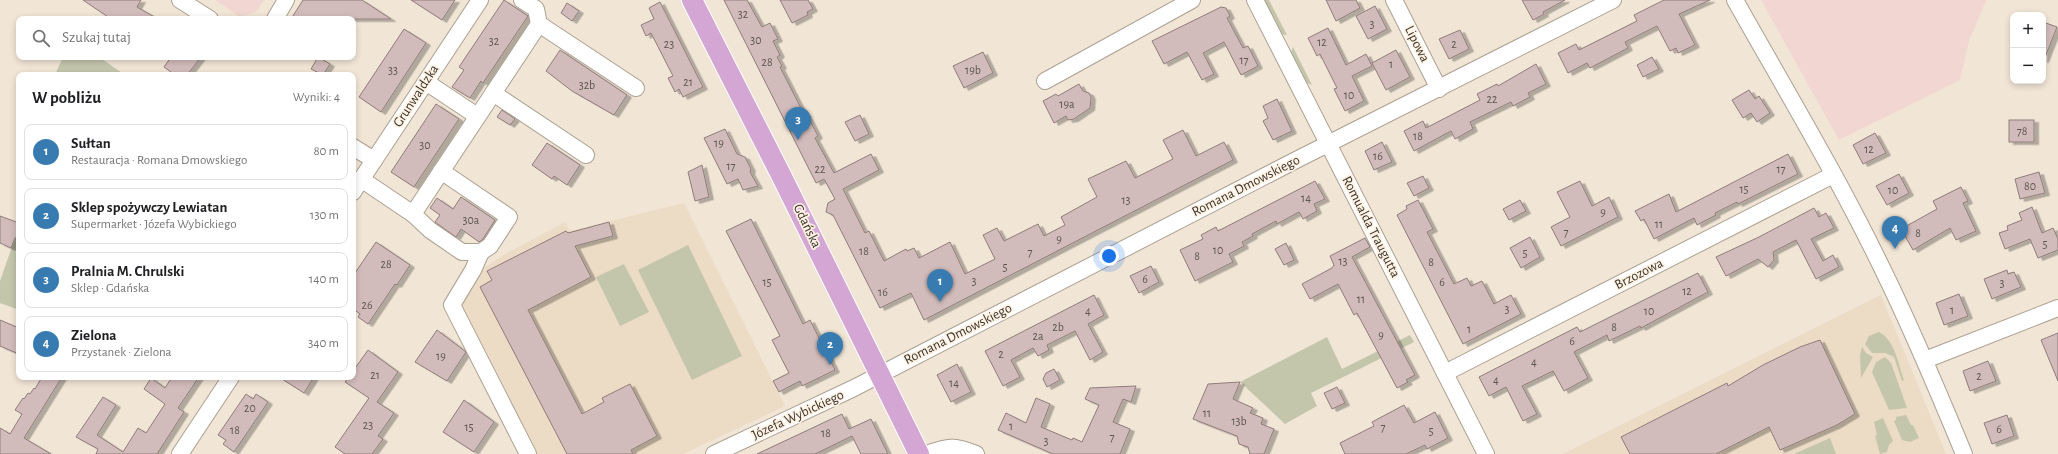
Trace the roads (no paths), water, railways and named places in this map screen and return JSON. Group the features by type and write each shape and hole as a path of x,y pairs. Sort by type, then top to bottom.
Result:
{"main road":[{"name":"Gdańska","path":"692,0 881,374 918,454"}],"street":[{"path":"180,0 205,16"},
{"path":"277,16 286,0"},
{"name":"Grunwaldzka","path":"357,186 480,0"},
{"path":"413,214 539,24 536,9 522,0"},
{"path":"1044,81 1192,0"},
{"name":"Romualda Traugutta","path":"1255,0 1486,454"},
{"name":"Lipowa","path":"1394,0 1439,89"},
{"name":"Romana Dmowskiego","path":"881,374 1613,0"},
{"path":"1735,0 1828,178 1882,267 1925,360 1964,454"},
{"path":"539,24 636,88"},
{"path":"426,82 478,116"},
{"path":"493,93 586,155"},
{"path":"356,148 374,160"},
{"path":"357,186 413,214 430,230 462,252 480,252 490,246 509,217 441,171"},
{"name":"Brzozowa","path":"1445,373 1828,178"},
{"path":"480,252 473,270 452,305 528,454"},
{"path":"1925,360 2058,308"},
{"name":"Józefa Wybickiego","path":"714,454 881,374"},
{"path":"180,454 229,380"},
{"path":"926,454 944,447 959,447 976,454"}],"place":[{"name":"Pralnia M. Chrulski","path":"798,140"},
{"name":"Zielona","path":"1895,249"},
{"name":"Sułtan","path":"940,302"},
{"name":"Sklep spożywczy Lewiatan","path":"830,365"}]}
